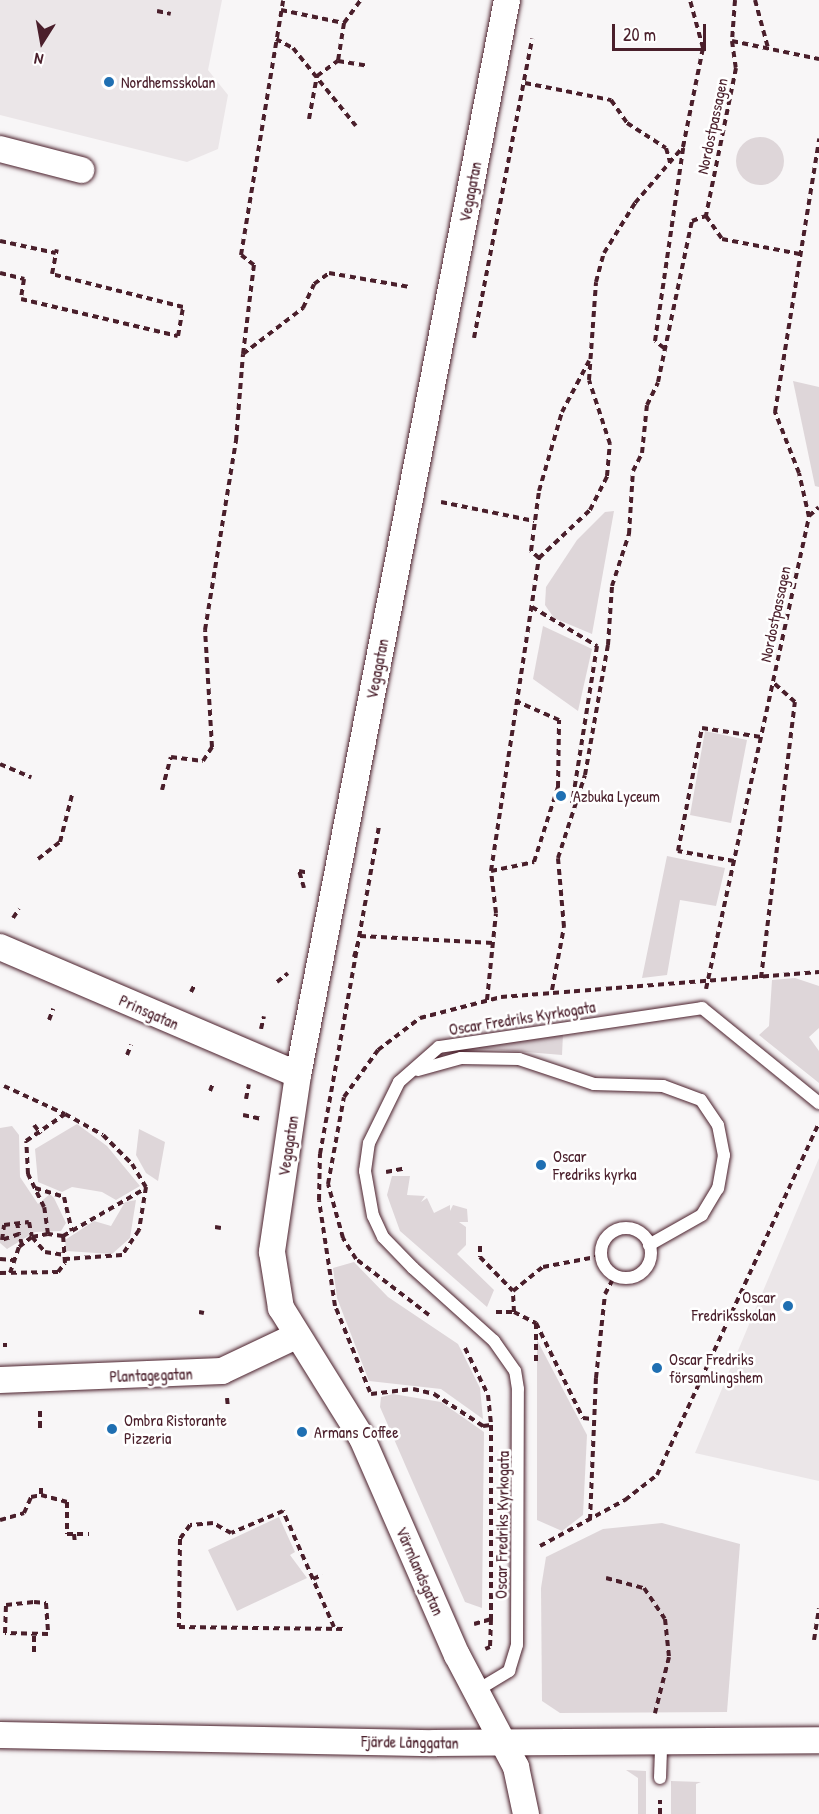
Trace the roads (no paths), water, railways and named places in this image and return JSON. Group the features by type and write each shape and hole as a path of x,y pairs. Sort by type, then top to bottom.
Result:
{"street":[{"name":"Vegagatan","path":"294,1337 281,1308 272,1252 298,1075 507,0"},
{"path":"0,149 81,170"},
{"name":"Prinsgatan","path":"0,947 298,1075"},
{"name":"Plantagegatan","path":"0,1380 222,1371 294,1337"},
{"name":"Värmlandsgatan","path":"294,1337 362,1438 476,1691 524,1785 526,1814"},
{"name":"Fjärde Långgatan","path":"0,1735 503,1742 657,1730 819,1740"}],"lane":[{"name":"Oscar Fredriks Kyrkogata","path":"476,1691 509,1671 517,1645 518,1389 515,1371 494,1341 382,1237 373,1216 365,1171 369,1143 399,1082 439,1047 702,1008 819,1103"},
{"path":"399,1082 440,1062 519,1059 594,1084 663,1086 701,1101 720,1135 724,1155 718,1188 702,1215 650,1245"},
{"path":"620,1229 638,1231 650,1245 650,1258 640,1274 615,1275 601,1256 605,1239 620,1229"},
{"path":"657,1730 660,1778"}],"place":[{"name":"Nordhemsskolan","path":"109,82"},
{"name":"Azbuka Lyceum","path":"561,796"},
{"name":"Oscar Fredriks kyrka","path":"541,1165"},
{"name":"Oscar Fredriksskolan","path":"788,1306"},
{"name":"Oscar Fredriks församlingshem","path":"657,1368"},
{"name":"Ombra Ristorante Pizzeria","path":"112,1429"},
{"name":"Armans Coffee","path":"302,1432"}]}
